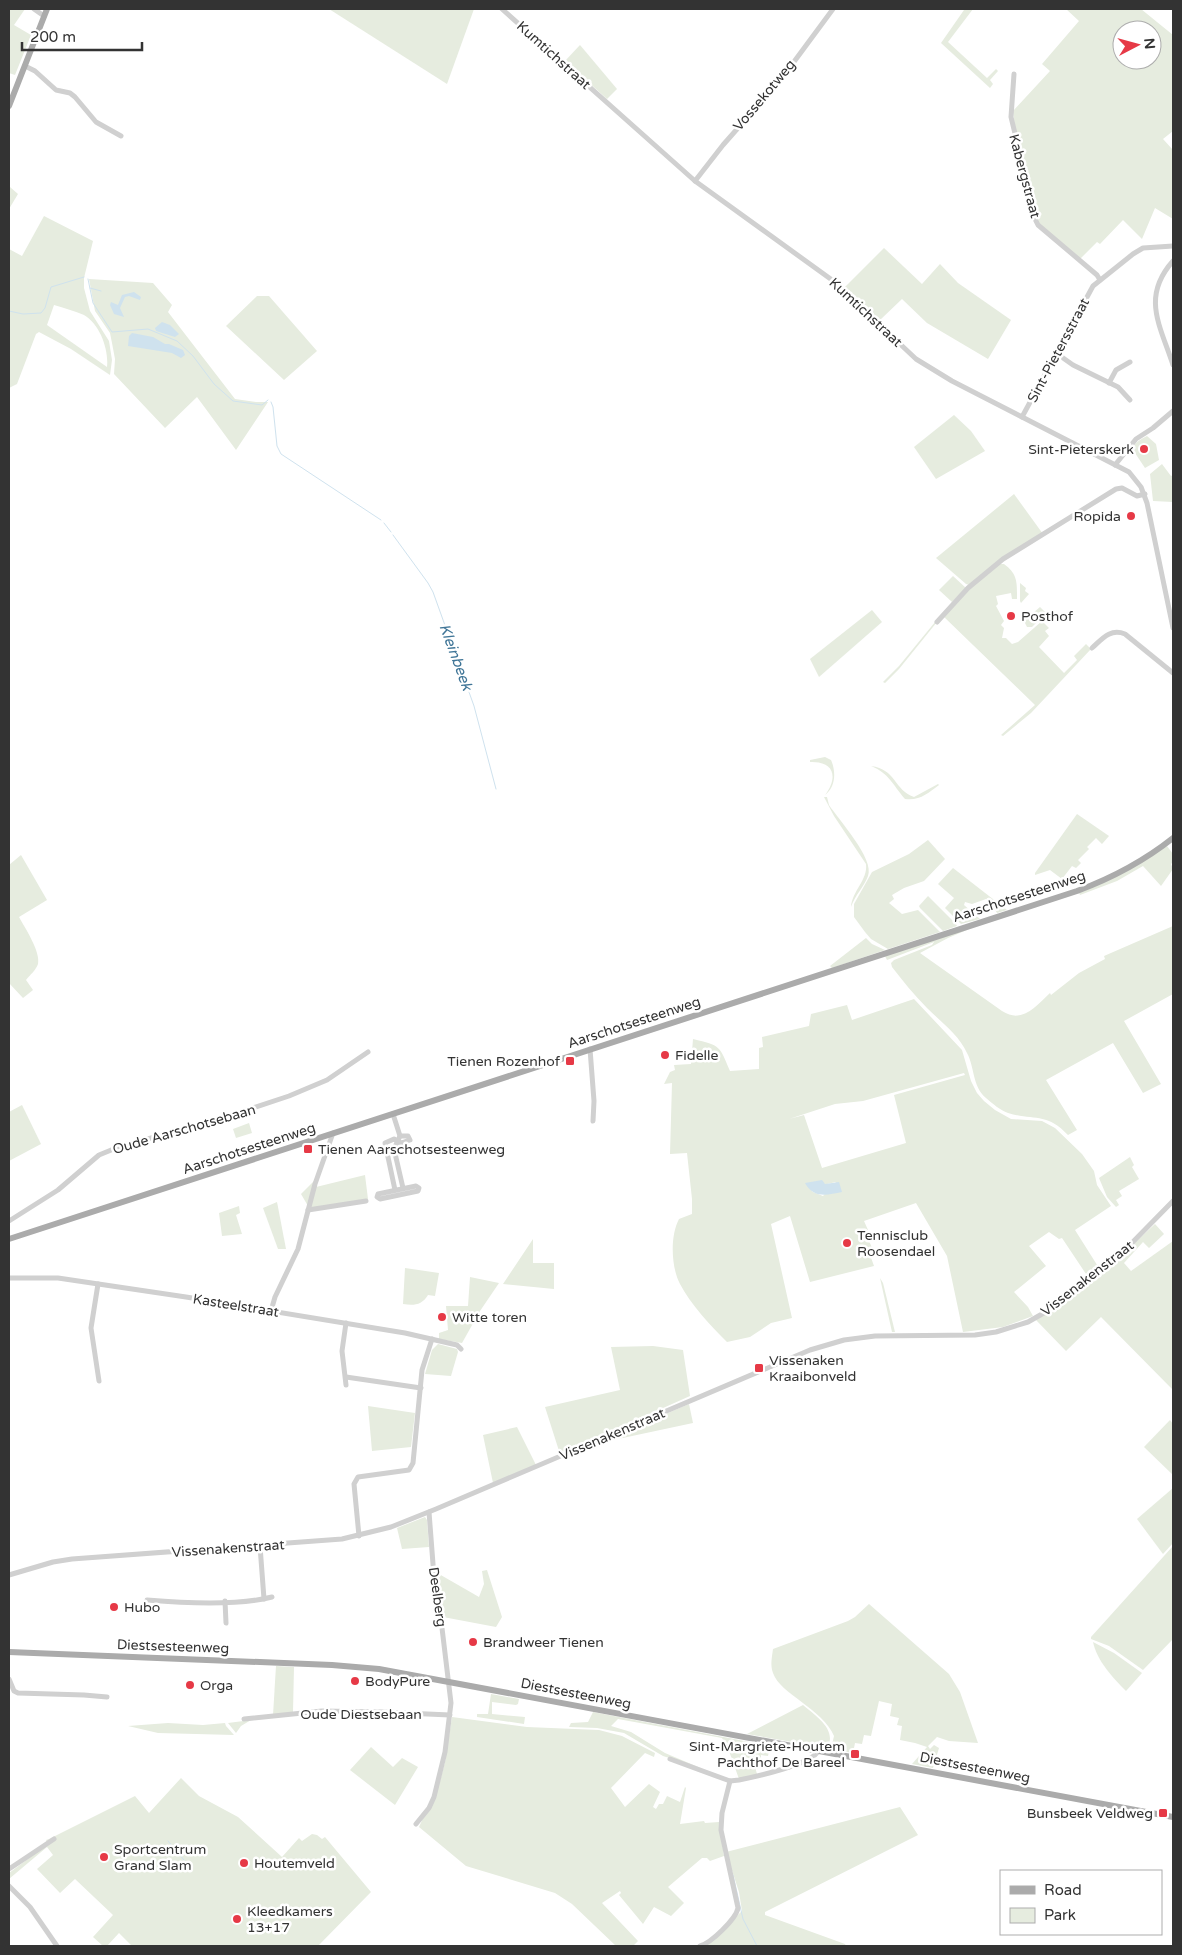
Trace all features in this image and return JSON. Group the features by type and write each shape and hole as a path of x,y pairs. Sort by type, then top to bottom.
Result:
{"main road":[{"path":"9,106 45,12"},
{"name":"Aarschotsesteenweg","path":"9,1237 1077,891 1145,859 1173,838"},
{"name":"Diestsesteenweg","path":"9,1652 332,1665 379,1669 1173,1817"}],"street":[{"path":"34,9 45,12"},
{"name":"Kumtichstraat","path":"502,9 695,182 832,280 923,365 1134,476 1145,494 1173,628"},
{"name":"Vossekotweg","path":"695,182 723,145 782,78 833,9"},
{"path":"25,66 35,71 56,90 70,93 96,122 120,136"},
{"name":"Kabergstraat","path":"1014,74 1011,117 1018,152 1026,175 1034,218 1038,225 1097,275 1100,280"},
{"name":"Sint-Pietersstraat","path":"1022,417 1088,293 1100,280 1143,248 1173,246"},
{"path":"1173,261 1163,273 1154,296 1173,365"},
{"path":"1056,353 1073,365 1118,387 1130,400"},
{"path":"1109,383 1116,370 1130,362"},
{"path":"1115,465 1136,439 1173,411"},
{"path":"937,622 962,594 1003,559 1116,489 1122,488 1137,496 1145,494"},
{"path":"1092,648 1107,634 1119,632 1125,634 1173,673"},
{"path":"590,1049 594,1101 593,1121"},
{"name":"Oude Aarschotsebaan","path":"9,1221 58,1190 104,1152 229,1117 289,1096 327,1080 368,1052"},
{"path":"393,1114 399,1138 394,1149 403,1188"},
{"path":"271,1310 275,1297 298,1249 308,1210 334,1133"},
{"path":"395,1190 385,1143 399,1138"},
{"path":"416,1186 419,1188 418,1191 380,1199 377,1197 378,1194 403,1188 416,1186"},
{"path":"308,1210 366,1201"},
{"name":"Vissenakenstraat","path":"9,1574 72,1559 326,1541 359,1536 390,1527 810,1350 844,1340 875,1336 989,1333 1028,1322 1049,1310 1116,1258 1173,1201"},
{"name":"Kasteelstraat","path":"9,1278 47,1277 271,1310 399,1332 432,1339 457,1346 461,1349"},
{"path":"98,1284 91,1328 99,1381"},
{"path":"346,1323 342,1351 346,1385"},
{"path":"359,1536 354,1484 358,1477 404,1472 411,1467 413,1462 422,1370 432,1339"},
{"path":"346,1377 420,1388"},
{"path":"411,1467 417,1469"},
{"name":"Deelberg","path":"416,1824 429,1808 434,1798 445,1752 452,1703 447,1681 440,1610 434,1577 429,1512"},
{"path":"260,1546 264,1599"},
{"path":"147,1600 178,1602 225,1601 272,1597"},
{"path":"225,1601 226,1623"},
{"path":"9,1679 14,1691 18,1693 84,1694 107,1697"},
{"name":"Oude Diestsebaan","path":"244,1719 322,1711 450,1715"},
{"path":"670,1760 730,1781 780,1770 814,1756 818,1751"},
{"path":"700,1946 710,1941 736,1915 738,1908 721,1830 722,1813 730,1781"},
{"path":"9,1869 54,1839"},
{"path":"9,1886 30,1907 57,1946"}],"green space":[{"path":"9,9 25,9 14,25 31,35 15,75 9,73"},
{"path":"329,9 474,9 447,84"},
{"path":"962,9 973,9 948,42 987,78 996,69 998,71 990,80 993,84 990,88 941,43 964,10"},
{"path":"1066,9 1141,9 1155,20 1112,20 1112,70 1162,70 1162,26 1173,35 1173,131 1163,139 1173,150 1173,219 1155,208 1142,239 1123,220 1100,244 1097,242 1080,259 1039,224 1033,211 1016,137 1013,111 1050,71 1042,64 1079,21"},
{"path":"580,45 617,89 607,99 565,61"},
{"path":"10,187 18,194 9,209 9,189"},
{"path":"44,216 93,241 84,278 84,288 90,311 109,341 112,360 110,375 71,349 39,332 36,334 17,384 9,388 9,249 22,256","holes":["54,305 84,315 90,319 99,331 105,345 107,367 47,325"]},
{"path":"884,248 922,284 940,264 958,283 1011,320 988,359 927,323 902,299 880,320 845,287"},
{"path":"89,279 153,283 172,305 168,312 235,399 268,402 236,450 197,397 165,428 114,374 115,359 110,333 95,311"},
{"path":"257,296 269,296 317,351 284,380 226,326"},
{"path":"954,415 971,431 985,451 936,479 914,447"},
{"path":"1147,436 1156,444 1159,460 1145,468 1133,448 1136,443"},
{"path":"1162,464 1171,476 1173,475 1173,502 1153,501 1150,474"},
{"path":"1014,494 1043,534 969,585 966,584 936,558"},
{"path":"999,564 1004,564 1012,571 1016,579 1017,588 1017,599 1012,599 1011,593 996,596 998,604 996,606 1004,621 1001,625 1004,628 1002,638 1006,638 1012,644 1018,642 1042,621 1049,628 1045,631 1049,636 1039,647 1064,673 1077,660 1074,656 1086,644 1091,649 1031,713 1003,736 1001,735 1035,705 943,616 968,590"},
{"path":"953,576 966,588 952,602 939,590"},
{"path":"1020,583 1029,594 1021,603 1020,601"},
{"path":"1040,607 1046,613 1032,627 1027,627 1026,619"},
{"path":"872,610 882,622 819,677 810,659"},
{"path":"940,616 899,669 885,683 883,682 899,666"},
{"path":"825,757 831,760 834,769 834,779 829,792 825,795 832,783 832,772 825,764 810,762 810,760"},
{"path":"871,766 885,771 902,790 914,797 939,785 919,798 905,799 887,776"},
{"path":"824,797 827,797 829,805 861,850 869,869 868,876 851,907 854,896 865,875 866,864 834,816"},
{"path":"1077,814 1109,836 1102,844 1096,838 1087,847 1089,849 1078,860 1081,863 1076,868 1072,866 1062,879 1050,870 1035,875 1035,873"},
{"path":"928,840 945,859 924,881 904,888 892,895 894,899 889,903 902,914 918,910 940,932 888,949 871,939 865,932 854,917 854,904 872,872 909,854"},
{"path":"1167,846 1173,854 1173,862 1171,864 1173,869 1161,886 1143,866 1117,881 1080,895 1079,893"},
{"path":"21,855 47,900 19,917 32,940 38,959 36,968 26,980 33,990 23,998 9,983 9,865"},
{"path":"953,868 1007,910 997,913 986,899 972,904 965,902 964,905 980,919 961,924 945,908 954,898 938,884"},
{"path":"928,896 957,926 943,931 920,908 919,906"},
{"path":"1173,926 1173,994 1124,1021 1161,1084 1143,1093 1113,1043 1046,1080 1077,1130 1068,1135 1053,1123 1040,1118 1008,1113 999,1109 986,1098 978,1088 970,1059 964,1046 927,1008 892,967 891,963 894,960 932,945 934,942 887,960 885,956 974,927 920,953 1002,1011 1016,1016 1028,1012 1050,993 1051,995 1079,973 1105,959 1104,956"},
{"path":"866,938 872,944 885,950 832,968 830,966"},
{"path":"914,999 962,1050 971,1081 977,1093 984,1101 1011,1119 1042,1121 1055,1128 1082,1154 1094,1171 1097,1185 1111,1206 1075,1230 1099,1268 1088,1277 1062,1238 1059,1239 1049,1232 1029,1246 1046,1266 1014,1292 1028,1307 1033,1316 1003,1327 963,1332 947,1256 916,1203 864,1221 868,1230 865,1232 873,1250 869,1252 874,1266 810,1282 790,1216 771,1224 792,1318 771,1323 750,1337 727,1342 690,1300 680,1284 675,1269 673,1260 674,1234 679,1219 692,1214 692,1199 687,1153 670,1154 672,1083 664,1084 670,1072 675,1070 674,1065 691,1064 693,1039 709,1043 718,1048 724,1056 730,1071 759,1069 759,1048 763,1047 762,1037 809,1026 811,1014 847,1005 852,1020","holes":["964,1073 965,1075 894,1095 906,1143 822,1168 804,1115 789,1119 835,1104 863,1101","836,1182 823,1196 809,1188"]},
{"path":"22,1105 41,1144 9,1161 9,1112"},
{"path":"249,1123 252,1133 236,1138 233,1129"},
{"path":"1130,1157 1134,1165 1132,1167 1139,1179 1119,1191 1122,1196 1116,1200 1119,1205 1116,1207 1107,1197 1099,1178"},
{"path":"365,1175 368,1199 310,1208 316,1187"},
{"path":"315,1180 308,1206 301,1194"},
{"path":"277,1202 286,1249 278,1249 263,1208"},
{"path":"239,1206 240,1213 236,1215 242,1234 222,1236 219,1213"},
{"path":"1155,1224 1164,1234 1149,1248 1143,1242 1124,1263 1131,1271 1173,1241 1173,1390 1101,1317 1066,1351 1036,1320 1112,1264"},
{"path":"533,1239 533,1263 554,1263 554,1289 503,1284"},
{"path":"405,1268 439,1273 435,1296 428,1295 417,1304 403,1304"},
{"path":"470,1277 499,1283 462,1343 439,1339 439,1333 448,1330 446,1306 468,1306"},
{"path":"880,1278 883,1283 895,1332 892,1332"},
{"path":"438,1344 457,1349 458,1352 451,1376 425,1374 432,1350"},
{"path":"653,1346 683,1350 690,1396 560,1454 545,1407 620,1390 611,1347"},
{"path":"689,1404 693,1423 618,1439 617,1435"},
{"path":"368,1406 415,1413 411,1447 372,1451"},
{"path":"1170,1420 1173,1424 1173,1475 1144,1447"},
{"path":"517,1427 536,1465 493,1483 483,1435"},
{"path":"1173,1488 1173,1543 1163,1554 1137,1519"},
{"path":"425,1517 427,1520 429,1547 402,1549 397,1528"},
{"path":"1173,1546 1173,1639 1143,1670 1109,1646 1091,1639 1091,1637"},
{"path":"487,1570 502,1617 496,1627 443,1617 437,1575 439,1574 479,1597 484,1584 482,1571"},
{"path":"869,1604 949,1674 960,1692 978,1743 949,1741 937,1737 928,1746 930,1749 934,1745 939,1748 933,1768 912,1764 927,1747 900,1740 902,1726 897,1725 899,1718 890,1716 892,1704 879,1701 871,1736 864,1735 862,1744 855,1743 853,1753 831,1749 834,1736 829,1726 777,1681 772,1667 773,1649 848,1621"},
{"path":"1093,1642 1114,1653 1142,1673 1126,1691 1102,1662"},
{"path":"276,1666 294,1667 293,1712 273,1715"},
{"path":"491,1694 519,1699 516,1705 492,1702 492,1714 525,1717 524,1724 477,1717 477,1714 488,1714"},
{"path":"803,1705 828,1729 830,1741 827,1748 747,1734"},
{"path":"593,1712 786,1750 770,1747 768,1756 761,1755 761,1758 753,1760 757,1774 739,1779 722,1738 618,1719 611,1726 631,1732 665,1753 703,1769 663,1756 624,1733 597,1728 569,1727 571,1723 588,1722"},
{"path":"452,1717 527,1727 599,1730 622,1736 655,1753 654,1757 645,1753 611,1788 625,1807 649,1784 660,1792 653,1807 656,1809 659,1804 663,1804 667,1796 680,1802 685,1787 680,1824 704,1821 705,1823 719,1822 724,1856 710,1861 707,1858 702,1858 668,1887 684,1903 671,1916 654,1907 643,1924 619,1895 620,1891 602,1903 638,1941 633,1946 616,1946 572,1904 555,1893 466,1866 419,1827 440,1781"},
{"path":"251,1720 241,1726 236,1733 228,1723"},
{"path":"168,1723 203,1725 225,1723 234,1735 158,1733 128,1726"},
{"path":"371,1747 393,1767 402,1758 418,1767 395,1805 350,1770"},
{"name":"Houtemveld","path":"181,1778 199,1796 238,1817 282,1857 299,1838 302,1841 312,1834 322,1839 325,1837 371,1892 318,1946 132,1946 119,1933 107,1946 103,1946 93,1937 113,1915 75,1879 60,1893 37,1869 53,1855 47,1847 9,1879 9,1873 48,1844 46,1840 135,1796 149,1813"},
{"path":"900,1807 918,1835 765,1912 765,1915 845,1944 846,1946 705,1946 742,1911 739,1892 726,1852"}],"water":[{"path":"134,292 141,297 140,300 129,296 125,297 120,308 124,317 114,314 110,305 111,302 118,305 122,295"},
{"path":"162,322 170,325 179,334 175,337 156,331 155,328"},
{"path":"132,333 153,337 165,344 183,350 185,355 181,358 172,353 128,346 129,336"},
{"path":"822,1180 825,1184 839,1182 842,1192 821,1195 812,1192 805,1183"}],"waterway":[{"name":"Kleinbeek","path":"9,311 23,314 41,313 45,308 51,287 84,277"},
{"name":"Kleinbeek","path":"88,279 93,303 112,332 148,329 177,341 193,356 214,384 233,401 262,405 268,400"},
{"path":"90,288 101,291"},
{"name":"Kleinbeek","path":"271,402 277,446 281,454 381,520"},
{"name":"Kleinbeek","path":"384,523 391,532"},
{"name":"Kleinbeek","path":"393,535 433,592 474,706 496,789"},
{"path":"168,1841 184,1860"},
{"path":"733,1875 743,1919 757,1946"}],"place":[{"name":"Sint-Pieterskerk","path":"1144,449"},
{"name":"Ropida","path":"1131,516"},
{"name":"Posthof","path":"1011,616"},
{"name":"Fidelle","path":"665,1055"},
{"name":"Tienen Rozenhof","path":"570,1061"},
{"name":"Tienen Aarschotsesteenweg","path":"308,1149"},
{"name":"Tennisclub Roosendael","path":"847,1243"},
{"name":"Witte toren","path":"442,1317"},
{"name":"Vissenaken Kraaibonveld","path":"759,1368"},
{"name":"Hubo","path":"114,1607"},
{"name":"Brandweer Tienen","path":"473,1642"},
{"name":"BodyPure","path":"355,1681"},
{"name":"Orga","path":"190,1685"},
{"name":"Sint-Margriete-Houtem Pachthof De Bareel","path":"855,1754"},
{"name":"Bunsbeek Veldweg","path":"1163,1813"},
{"name":"Sportcentrum Grand Slam","path":"104,1857"},
{"name":"Houtemveld","path":"244,1863"},
{"name":"Kleedkamers 13+17","path":"237,1919"}]}
